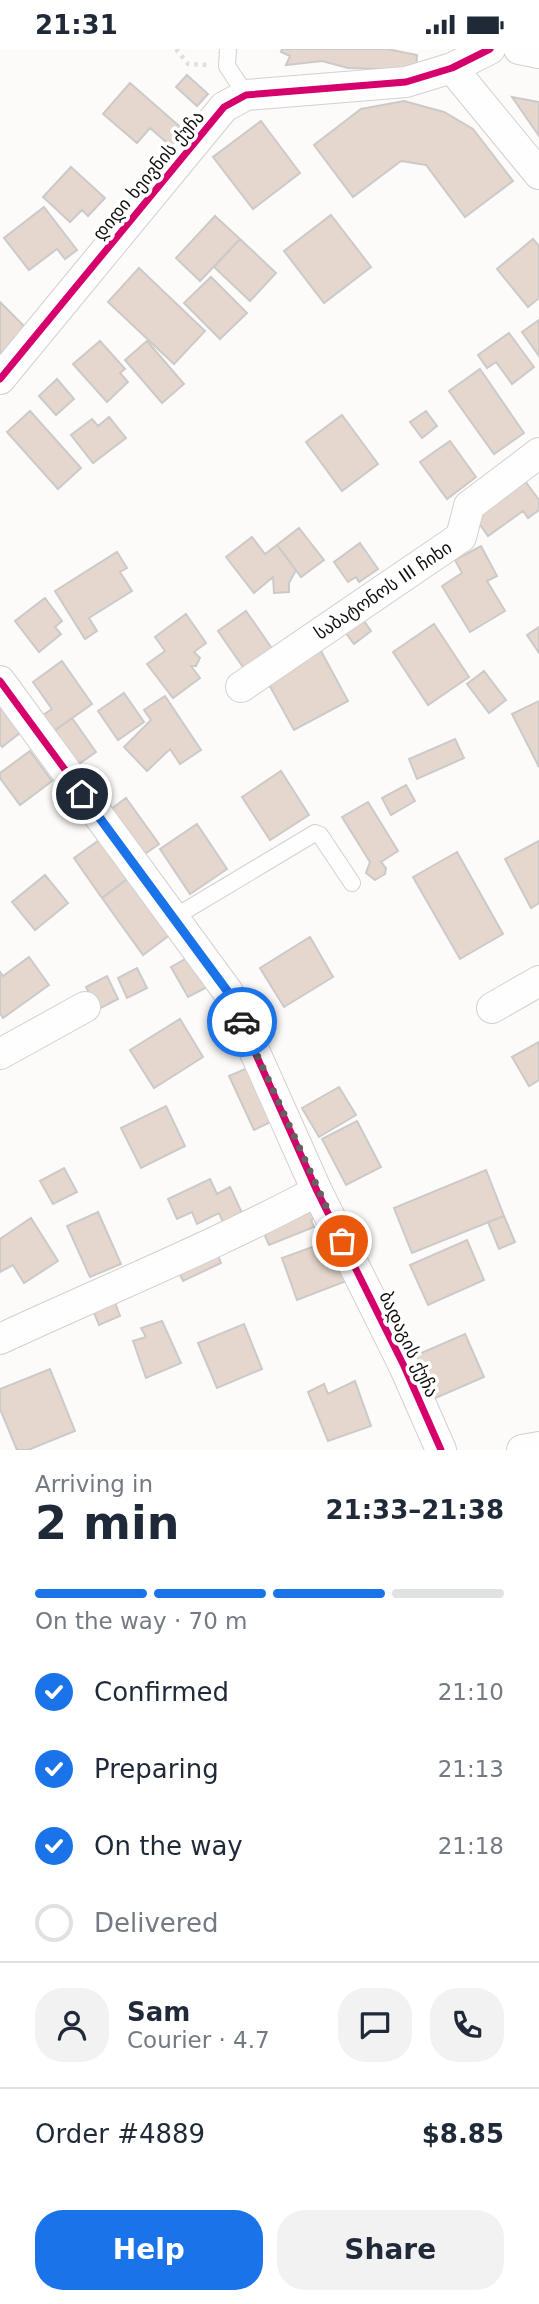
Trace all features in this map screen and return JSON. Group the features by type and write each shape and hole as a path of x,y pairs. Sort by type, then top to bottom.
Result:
{"street":[{"path":"246,95 406,82 452,68 489,49"},
{"path":"519,49 539,53"},
{"path":"452,68 539,174"},
{"name":"დიდი ხეივნის ქუჩა","path":"0,379 224,107 246,95"},
{"name":"საბატონოს III ჩიხი","path":"241,687 461,537 469,506 539,453"},
{"name":"ბადაგის ქუჩა","path":"0,681 228,992 317,1191 404,1366 441,1450"},
{"path":"492,1008 539,981"},
{"path":"0,1054 85,1007"},
{"path":"0,1339 248,1228 317,1191"},
{"path":"522,1450 539,1447"}],"lane":[{"path":"228,49 227,66 246,95"},
{"path":"173,918 315,834 320,835 352,883"}],"path":[{"path":"176,49 188,64 227,66"}],"building":[{"path":"282,49 387,49 417,55 416,70 348,68 322,61 286,65 290,56 281,52"},
{"path":"187,75 208,94 197,106 176,87"},
{"path":"130,83 186,132 173,148 150,128 137,143 103,114"},
{"path":"512,97 539,102 539,136"},
{"path":"404,101 444,112 473,129 513,181 465,217 426,165 401,161 353,197 314,145 361,109"},
{"path":"261,121 300,173 253,209 213,157"},
{"path":"71,167 105,198 88,216 82,210 70,222 43,197"},
{"path":"44,207 77,250 65,259 57,249 29,270 4,238"},
{"path":"331,215 371,267 324,303 284,251"},
{"path":"215,216 240,239 200,281 176,258"},
{"path":"240,239 276,273 250,301 214,267"},
{"path":"533,239 539,246 539,298 528,307 497,269"},
{"path":"139,268 205,331 174,364 108,302"},
{"path":"211,277 247,313 220,339 184,303"},
{"path":"0,302 26,328 1,353 0,352"},
{"path":"539,320 539,356 522,332"},
{"path":"509,333 534,367 512,384 496,362 487,368 478,355"},
{"path":"100,341 125,369 120,373 128,382 107,402 73,364"},
{"path":"147,341 184,384 162,403 125,360"},
{"path":"480,369 524,433 494,454 449,391"},
{"path":"57,379 74,399 56,415 39,396"},
{"path":"30,411 81,468 58,489 7,432"},
{"path":"426,411 437,426 422,438 410,422"},
{"path":"342,415 378,464 342,491 306,442"},
{"path":"109,417 126,438 93,463 71,435 92,419 98,426"},
{"path":"450,441 476,477 447,499 420,462"},
{"path":"522,477 539,500 539,510 528,518 523,511 488,536 472,513"},
{"path":"299,528 324,560 301,577 277,545"},
{"path":"252,537 265,554 277,545 296,570 289,583 289,592 274,593 273,577 254,593 226,557"},
{"path":"360,543 378,569 359,582 356,577 348,582 334,562"},
{"path":"481,546 497,576 487,581 505,611 470,632 442,586 462,573 455,560"},
{"path":"117,552 127,568 120,572 132,591 89,618 97,631 85,639 55,591"},
{"path":"45,598 62,621 55,627 61,634 39,652 15,621"},
{"path":"246,611 273,650 245,670 218,631"},
{"path":"186,614 206,643 194,652 200,658 196,666 191,666 200,678 173,698 147,664 165,651 155,637"},
{"path":"362,618 371,631 354,644 345,632"},
{"path":"434,624 469,677 428,705 393,652"},
{"path":"539,627 539,653 527,635"},
{"path":"321,651 348,701 294,730 267,681"},
{"path":"62,661 92,704 54,731 43,715 52,709 33,682"},
{"path":"484,671 506,700 489,713 467,684"},
{"path":"124,693 144,722 118,740 98,711"},
{"path":"0,695 25,729 2,747 0,744"},
{"path":"165,696 201,750 180,764 170,749 147,771 124,747 151,720 144,710"},
{"path":"539,701 539,767 512,714"},
{"path":"72,718 96,752 76,766 52,733"},
{"path":"455,739 464,758 417,779 409,759"},
{"path":"30,751 52,781 20,805 0,778 0,773"},
{"path":"281,771 309,815 270,840 242,797"},
{"path":"406,785 415,801 391,815 382,798"},
{"path":"126,798 159,844 139,858 106,813"},
{"path":"368,802 398,851 381,862 386,868 385,874 375,880 366,873 370,862 342,817"},
{"path":"197,824 227,869 190,894 160,849"},
{"path":"102,838 130,877 102,898 74,858"},
{"path":"539,841 539,903 531,908 505,859"},
{"path":"457,852 503,934 460,959 413,877"},
{"path":"45,875 68,903 35,930 12,902"},
{"path":"130,877 171,934 143,955 102,898"},
{"path":"310,937 333,977 284,1007 260,968"},
{"path":"192,955 209,986 188,997 171,967"},
{"path":"29,957 49,985 3,1018 0,1013 0,972 3,976"},
{"path":"137,968 147,988 127,998 118,978"},
{"path":"107,976 118,999 97,1010 86,987"},
{"path":"180,1019 203,1057 154,1088 130,1050"},
{"path":"539,1042 539,1080 529,1086 512,1057"},
{"path":"252,1066 277,1119 254,1130 229,1076"},
{"path":"339,1087 356,1115 319,1137 302,1108"},
{"path":"166,1106 185,1146 141,1168 121,1128"},
{"path":"357,1121 381,1167 346,1185 322,1139"},
{"path":"64,1168 77,1192 53,1204 40,1181"},
{"path":"486,1170 504,1216 412,1253 394,1208"},
{"path":"210,1179 217,1194 230,1187 242,1213 223,1222 219,1213 197,1224 192,1212 177,1219 168,1199"},
{"path":"318,1201 324,1215 311,1220 314,1227 269,1245 260,1224"},
{"path":"98,1212 121,1264 90,1277 67,1226"},
{"path":"504,1216 515,1242 499,1249 488,1222"},
{"path":"31,1218 58,1261 24,1283 13,1265 0,1272 0,1239"},
{"path":"334,1239 349,1280 297,1300 282,1258"},
{"path":"467,1240 484,1280 428,1305 410,1265"},
{"path":"215,1248 221,1263 183,1281 176,1266"},
{"path":"114,1300 120,1316 99,1325 92,1308"},
{"path":"162,1321 181,1363 146,1378 133,1341 146,1337 141,1328"},
{"path":"244,1324 262,1369 217,1388 198,1343"},
{"path":"465,1334 484,1377 431,1400 412,1357"},
{"path":"50,1369 75,1431 28,1450 17,1450 0,1409 0,1389"},
{"path":"355,1381 371,1426 328,1441 308,1392 324,1384 328,1394"}],"cycle path":[{"path":"0,379 224,107 246,95 406,82 452,68 490,49"},
{"path":"0,681 228,992 317,1191 404,1366 441,1450"}],"way so far":[{"path":"242,1022 342,1241"}],"route":[{"path":"82,794 228,992 242,1022"}]}
